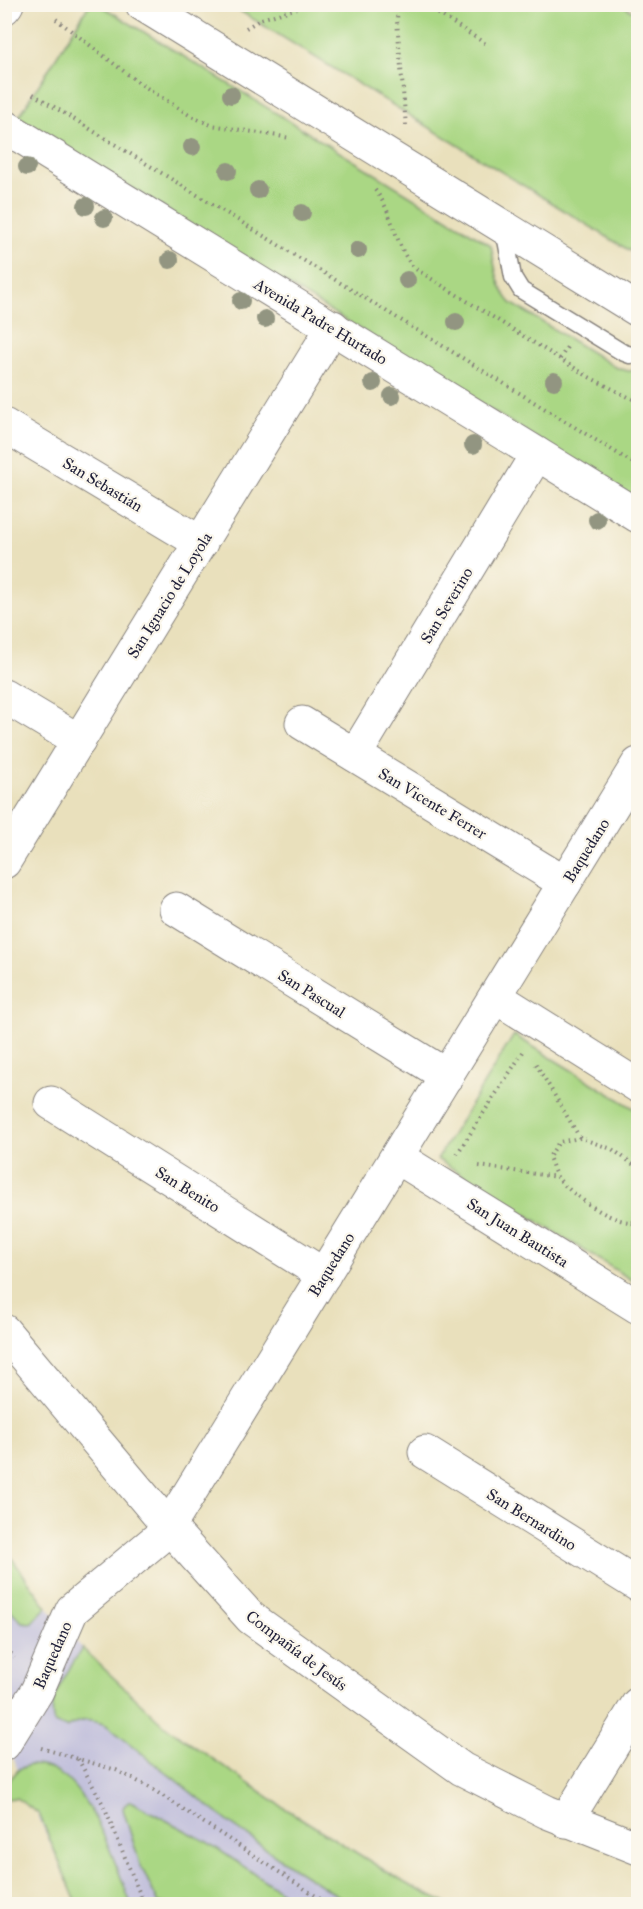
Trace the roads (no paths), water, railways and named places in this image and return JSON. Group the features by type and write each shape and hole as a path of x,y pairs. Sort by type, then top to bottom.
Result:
{"street":[{"path":"142,4 639,310"},
{"name":"Avenida Padre Hurtado","path":"4,126 639,516"},
{"name":"San Ignacio de Loyola","path":"4,862 333,327"},
{"name":"San Sebastián","path":"4,425 201,543"},
{"name":"San Severino","path":"355,755 537,454"},
{"path":"4,696 79,741"},
{"name":"San Vicente Ferrer","path":"302,723 566,883"},
{"name":"Baquedano","path":"6,1742 37,1690 72,1610 162,1536 639,764"},
{"name":"San Pascual","path":"176,909 447,1076"},
{"path":"496,997 639,1086"},
{"name":"San Benito","path":"51,1103 324,1275"},
{"name":"San Juan Bautista","path":"397,1157 639,1307"},
{"name":"Compañía de Jesús","path":"4,1331 168,1526 250,1618 462,1769 566,1821 639,1848"},
{"name":"San Bernardino","path":"425,1452 639,1585"},
{"path":"566,1821 639,1704"}],"lane":[{"path":"503,226 513,277 521,290 622,352 630,355 639,354"}]}
